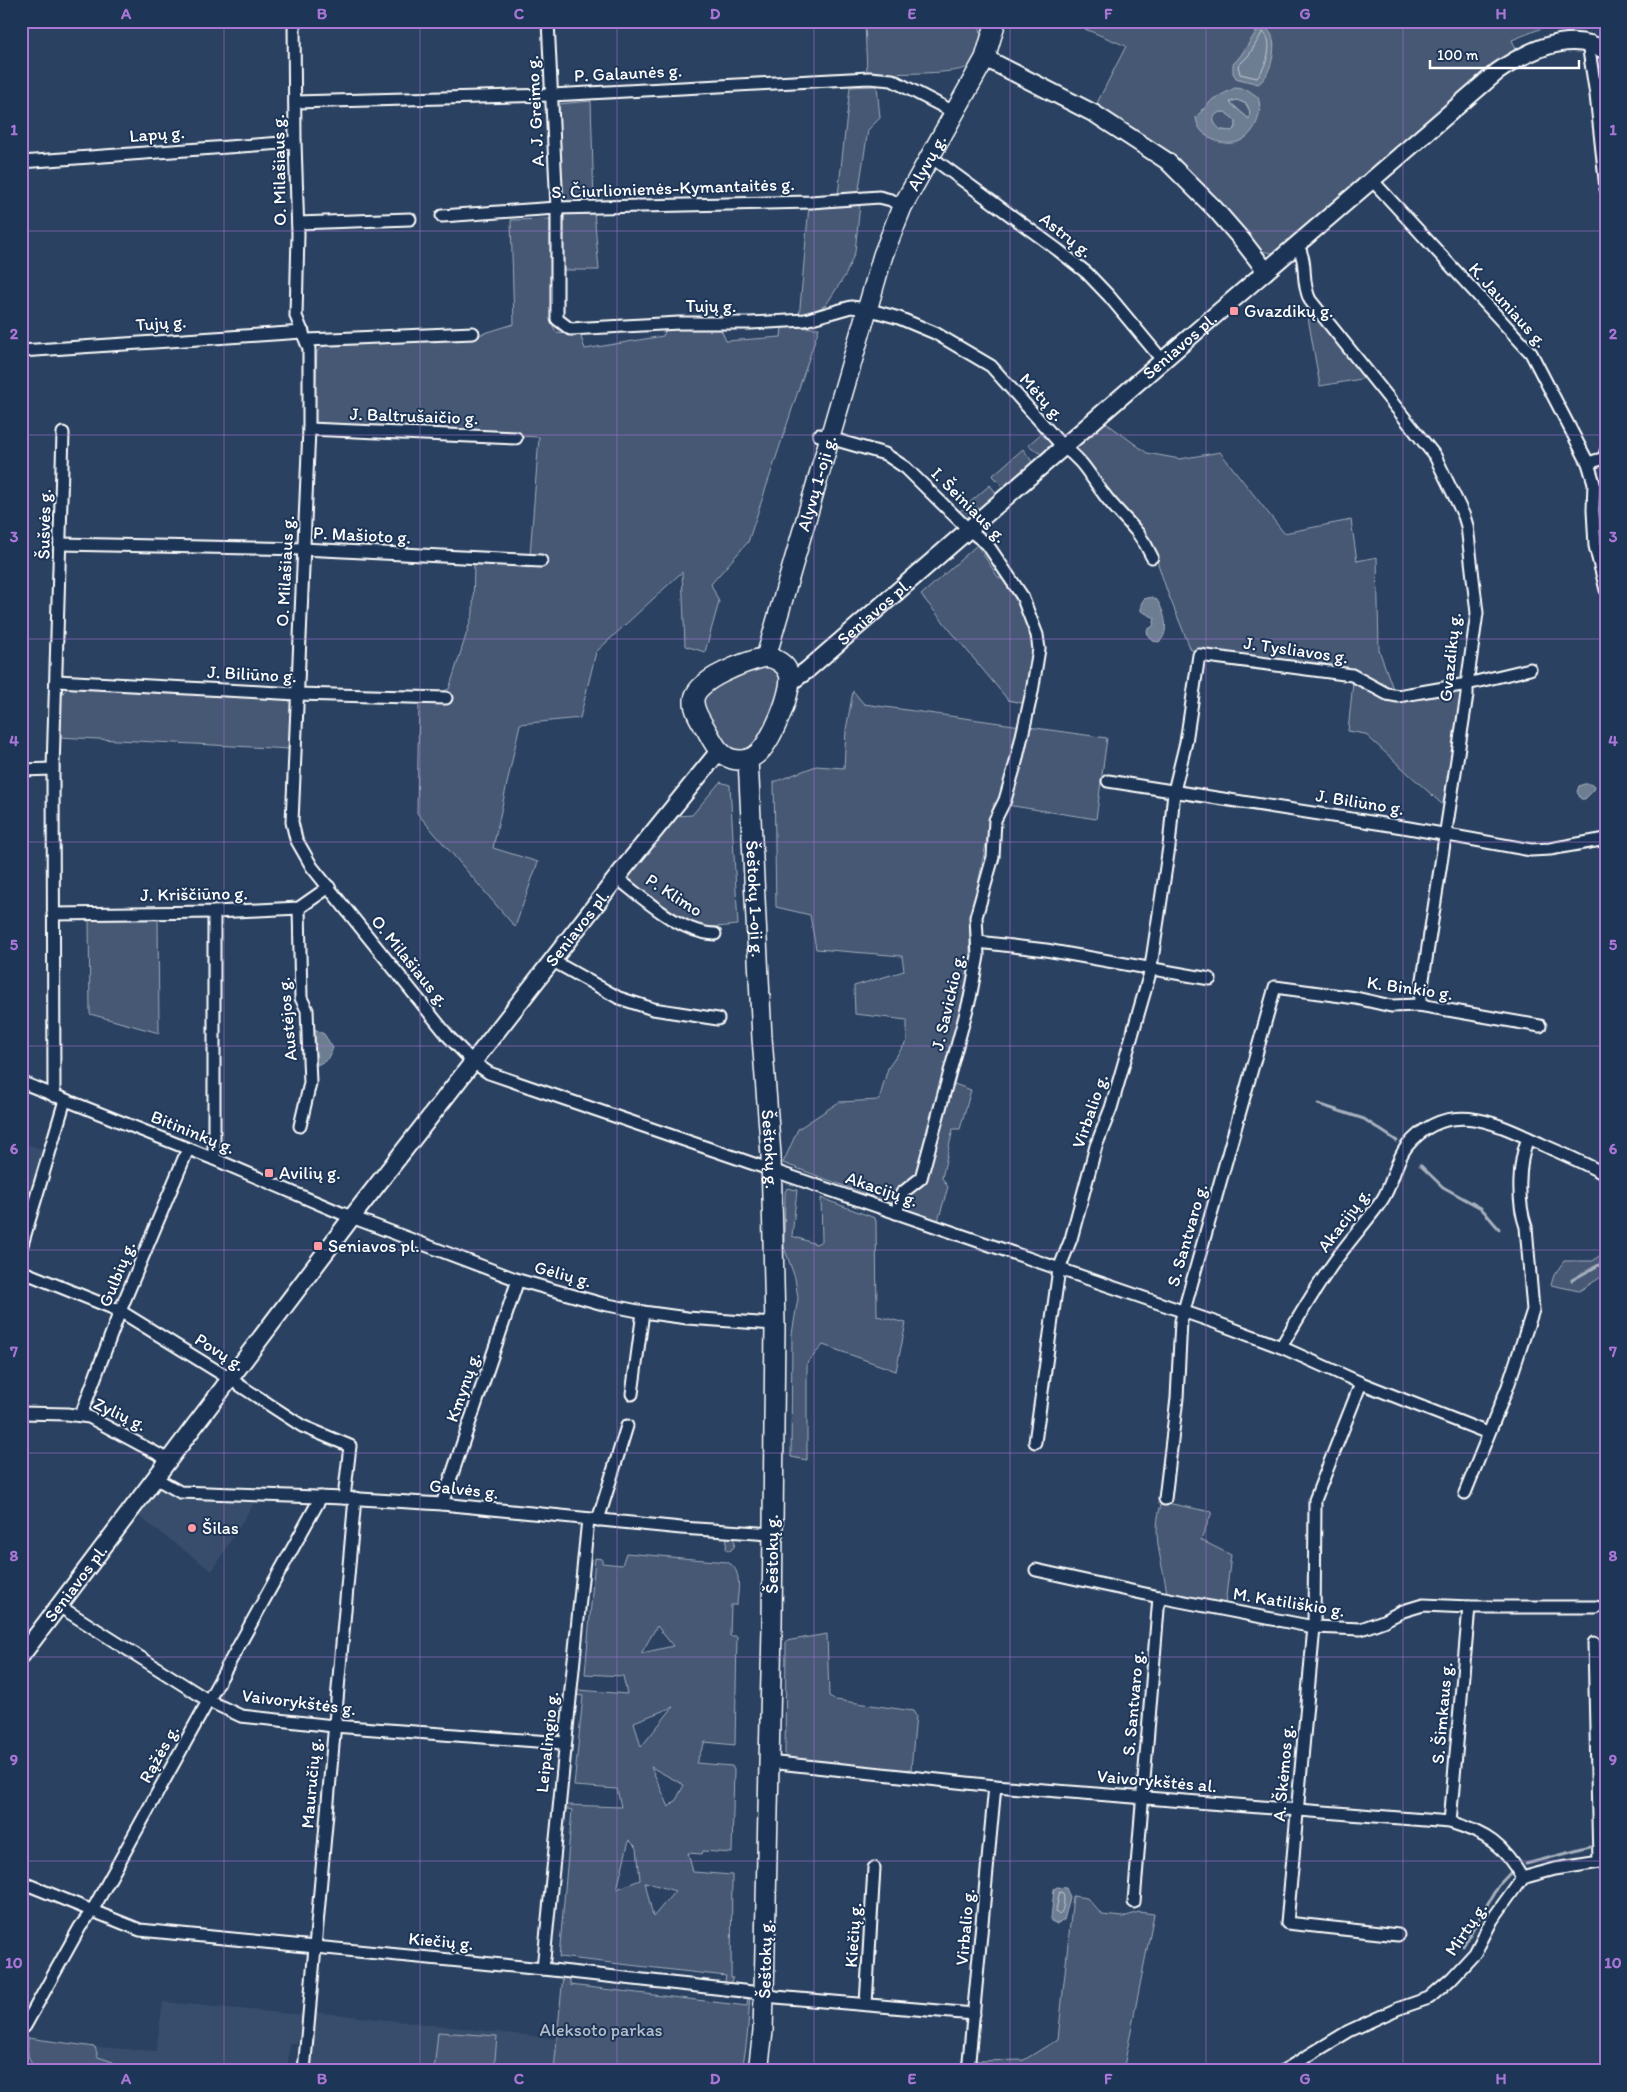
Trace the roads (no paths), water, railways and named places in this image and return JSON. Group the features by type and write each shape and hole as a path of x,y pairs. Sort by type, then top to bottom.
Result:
{"main road":[{"name":"Alyvų g.","path":"867,309 883,255 902,207 985,58 996,21"},
{"name":"Alyvų 1-oji g.","path":"766,657 824,436 867,309"},
{"path":"766,657 775,658 785,667 789,674 789,683 786,698 767,743 757,755 748,759 737,760 727,757 719,751 695,709 694,699 696,692 710,679 766,657"},
{"name":"Šeštokų 1-oji g.","path":"748,759 762,1038"},
{"name":"Šeštokų g.","path":"758,2071 763,2032 764,1994 775,1324 771,1170 762,1038"}],"street":[{"name":"O. Milašiaus g.","path":"294,21 298,222 296,316 310,349 309,429 292,822 296,839 312,867 448,1036 473,1062"},
{"name":"A. J. Greimo g.","path":"548,21 557,208 557,319"},
{"name":"Seniavos pl.","path":"789,683 806,671 969,530 1451,110 1513,61 1529,52 1553,44 1588,44 1606,51"},
{"path":"1588,44 1596,94 1606,189"},
{"path":"985,58 1095,114 1167,161 1215,209 1266,270"},
{"name":"P. Galaunės g.","path":"295,102 552,95 869,78 892,80 946,108 954,115"},
{"name":"Lapų g.","path":"21,162 295,142"},
{"name":"Astrų g.","path":"931,156 1047,241 1087,273 1111,298 1163,361"},
{"name":"K. Jauniaus g.","path":"1371,179 1531,353 1588,463 1594,483 1595,546 1606,590"},
{"name":"S. Čiurlionienės-Kymantaitės g.","path":"442,216 557,208 811,202 879,197 891,200 902,207"},
{"path":"298,222 410,219"},
{"name":"Gvazdikų g.","path":"1297,244 1305,261 1304,283 1310,300 1435,456 1467,526 1477,613 1467,695 1419,1006"},
{"name":"Tujų g.","path":"557,319 570,329 679,323 750,323 805,320 851,307 867,309"},
{"name":"Mėtų g.","path":"867,309 899,318 935,333 991,366 1063,447 1073,453 1083,464 1104,494 1144,540 1152,556"},
{"name":"Tujų g.","path":"21,351 305,336 472,333"},
{"name":"J. Baltrušaičio g.","path":"309,429 516,438"},
{"name":"Šušvės g.","path":"21,1248 59,1098 53,914 53,769 63,433"},
{"name":"I. Šeiniaus g.","path":"824,436 885,454 906,468 969,530 987,544 1022,596 1037,635 1038,660 1016,762"},
{"path":"1588,463 1605,458 1606,451"},
{"name":"P. Mašioto g.","path":"61,544 304,549 541,561"},
{"name":"J. Tysliavos g.","path":"1174,791 1186,742 1199,655 1352,675 1387,694 1398,696 1467,684 1530,669"},
{"name":"J. Biliūno g.","path":"56,681 297,694 446,698"},
{"name":"Seniavos pl.","path":"21,1656 352,1217 617,878 719,751"},
{"name":"J. Savickio g.","path":"896,1213 902,1192 921,1178 970,998 978,956 976,917 993,856 995,820 1005,800 1016,762"},
{"path":"21,770 53,769"},
{"name":"J. Biliūno g.","path":"1108,781 1445,834 1532,850 1550,849 1606,839"},
{"name":"Virbalio g.","path":"1034,1442 1059,1269 1072,1239 1096,1146 1111,1108 1151,967 1169,847 1174,791"},
{"name":"P. Klimo","path":"617,878 656,908 681,923 695,931 715,934"},
{"path":"299,908 329,887"},
{"name":"J. Kriščiūno g.","path":"53,914 214,912 299,908"},
{"name":"Austėjos g.","path":"299,908 301,998 307,1010 310,1083 300,1126"},
{"path":"214,912 214,1159"},
{"path":"978,942 1046,950 1151,967 1210,979"},
{"path":"553,961 619,998 653,1008 718,1019"},
{"name":"K. Binkio g.","path":"1276,987 1356,998 1390,1006 1419,1006 1540,1026"},
{"name":"S. Santvaro g.","path":"1165,1499 1177,1398 1181,1321 1276,987"},
{"name":"Akacijų g.","path":"473,1062 488,1073 1184,1311 1281,1347 1361,1383 1488,1433"},
{"name":"Bitininkų g.","path":"21,1082 214,1159 352,1217"},
{"name":"Akacijų g.","path":"1281,1347 1320,1282 1383,1199 1406,1147 1422,1130 1439,1120 1458,1117 1481,1120 1528,1138 1606,1175"},
{"path":"1465,1493 1508,1386 1533,1310 1526,1227 1522,1215 1520,1194 1524,1149 1528,1138"},
{"name":"Gulbių g.","path":"81,1414 120,1311 188,1149"},
{"name":"Gėlių g.","path":"352,1217 518,1280 603,1304 687,1318 775,1324"},
{"name":"Povų g.","path":"21,1271 120,1311 302,1426 350,1446 349,1498"},
{"name":"Kmynų g.","path":"442,1504 518,1280"},
{"path":"632,1394 643,1312"},
{"path":"1314,1627 1315,1500 1361,1383"},
{"name":"Zylių g.","path":"21,1413 81,1414 89,1416 169,1460"},
{"name":"Leipalingio g.","path":"543,1969 564,1743 593,1519 627,1426"},
{"name":"Galvės g.","path":"155,1478 180,1492 349,1498 442,1504 772,1534"},
{"name":"Rąžės g.","path":"25,2026 80,1927 92,1911 322,1497"},
{"name":"Mauručių g.","path":"304,2071 334,1726 349,1498"},
{"name":"M. Katiliškio g.","path":"1036,1570 1159,1597 1314,1627 1361,1629 1403,1611 1423,1605 1596,1607"},
{"name":"S. Santvaro g.","path":"1134,1902 1159,1597"},
{"name":"Vaivorykštės g.","path":"60,1606 209,1701 241,1716 334,1726 564,1743"},
{"name":"S. Šimkaus g.","path":"1450,1822 1469,1607"},
{"name":"A. Škėmos g.","path":"1314,1627 1288,1923 1398,1934"},
{"path":"1522,1878 1555,1869 1603,1861 1594,1643"},
{"name":"Vaivorykštės al.","path":"768,1762 995,1786 1450,1822 1485,1836 1512,1859 1522,1878"},
{"name":"Virbalio g.","path":"968,2071 995,1786"},
{"name":"Kiečių g.","path":"866,2004 874,1868"},
{"name":"Mirtų g.","path":"1283,2071 1349,2031 1398,2009 1429,1998 1451,1979 1475,1953 1492,1920 1522,1878"},
{"name":"Kiečių g.","path":"21,1882 140,1930 543,1969 764,1994 974,2014"}],"water":[{"path":"1262,27 1268,30 1274,45 1271,64 1267,73 1258,84 1236,78 1233,73 1233,64"},
{"path":"1235,88 1248,90 1258,97 1258,119 1246,137 1233,143 1220,142 1208,137 1200,129 1196,117 1213,99","holes":["1237,100 1247,104 1250,112 1249,119 1230,103","1220,112 1225,112 1236,121 1236,127 1232,131 1221,130 1215,123 1214,118"]},
{"path":"1152,597 1160,605 1165,621 1165,633 1159,642 1153,641 1148,635 1147,630 1153,626 1155,618 1141,611 1141,604 1144,599"},
{"path":"1591,784 1595,787 1585,799 1581,799 1577,792 1579,786"},
{"path":"313,1028 324,1034 333,1048 327,1060 317,1065"},
{"path":"1057,1887 1066,1888 1070,1898 1064,1920 1057,1924 1051,1919 1054,1889"}],"waterway":[{"path":"1318,1104 1364,1119 1397,1141"},
{"path":"1420,1165 1443,1187 1481,1208 1499,1229"},
{"path":"1572,1280 1606,1261"},
{"path":"1526,1864 1590,1847"},
{"path":"1463,1946 1498,1886 1511,1872"}],"place":[{"name":"Gvazdikų g.","path":"1234,311"},
{"name":"Avilių g.","path":"269,1173"},
{"name":"Seniavos pl.","path":"318,1246"},
{"name":"Šilas","path":"192,1528"}],"park label":[{"name":"Aleksoto parkas","path":"601,2030"}]}
